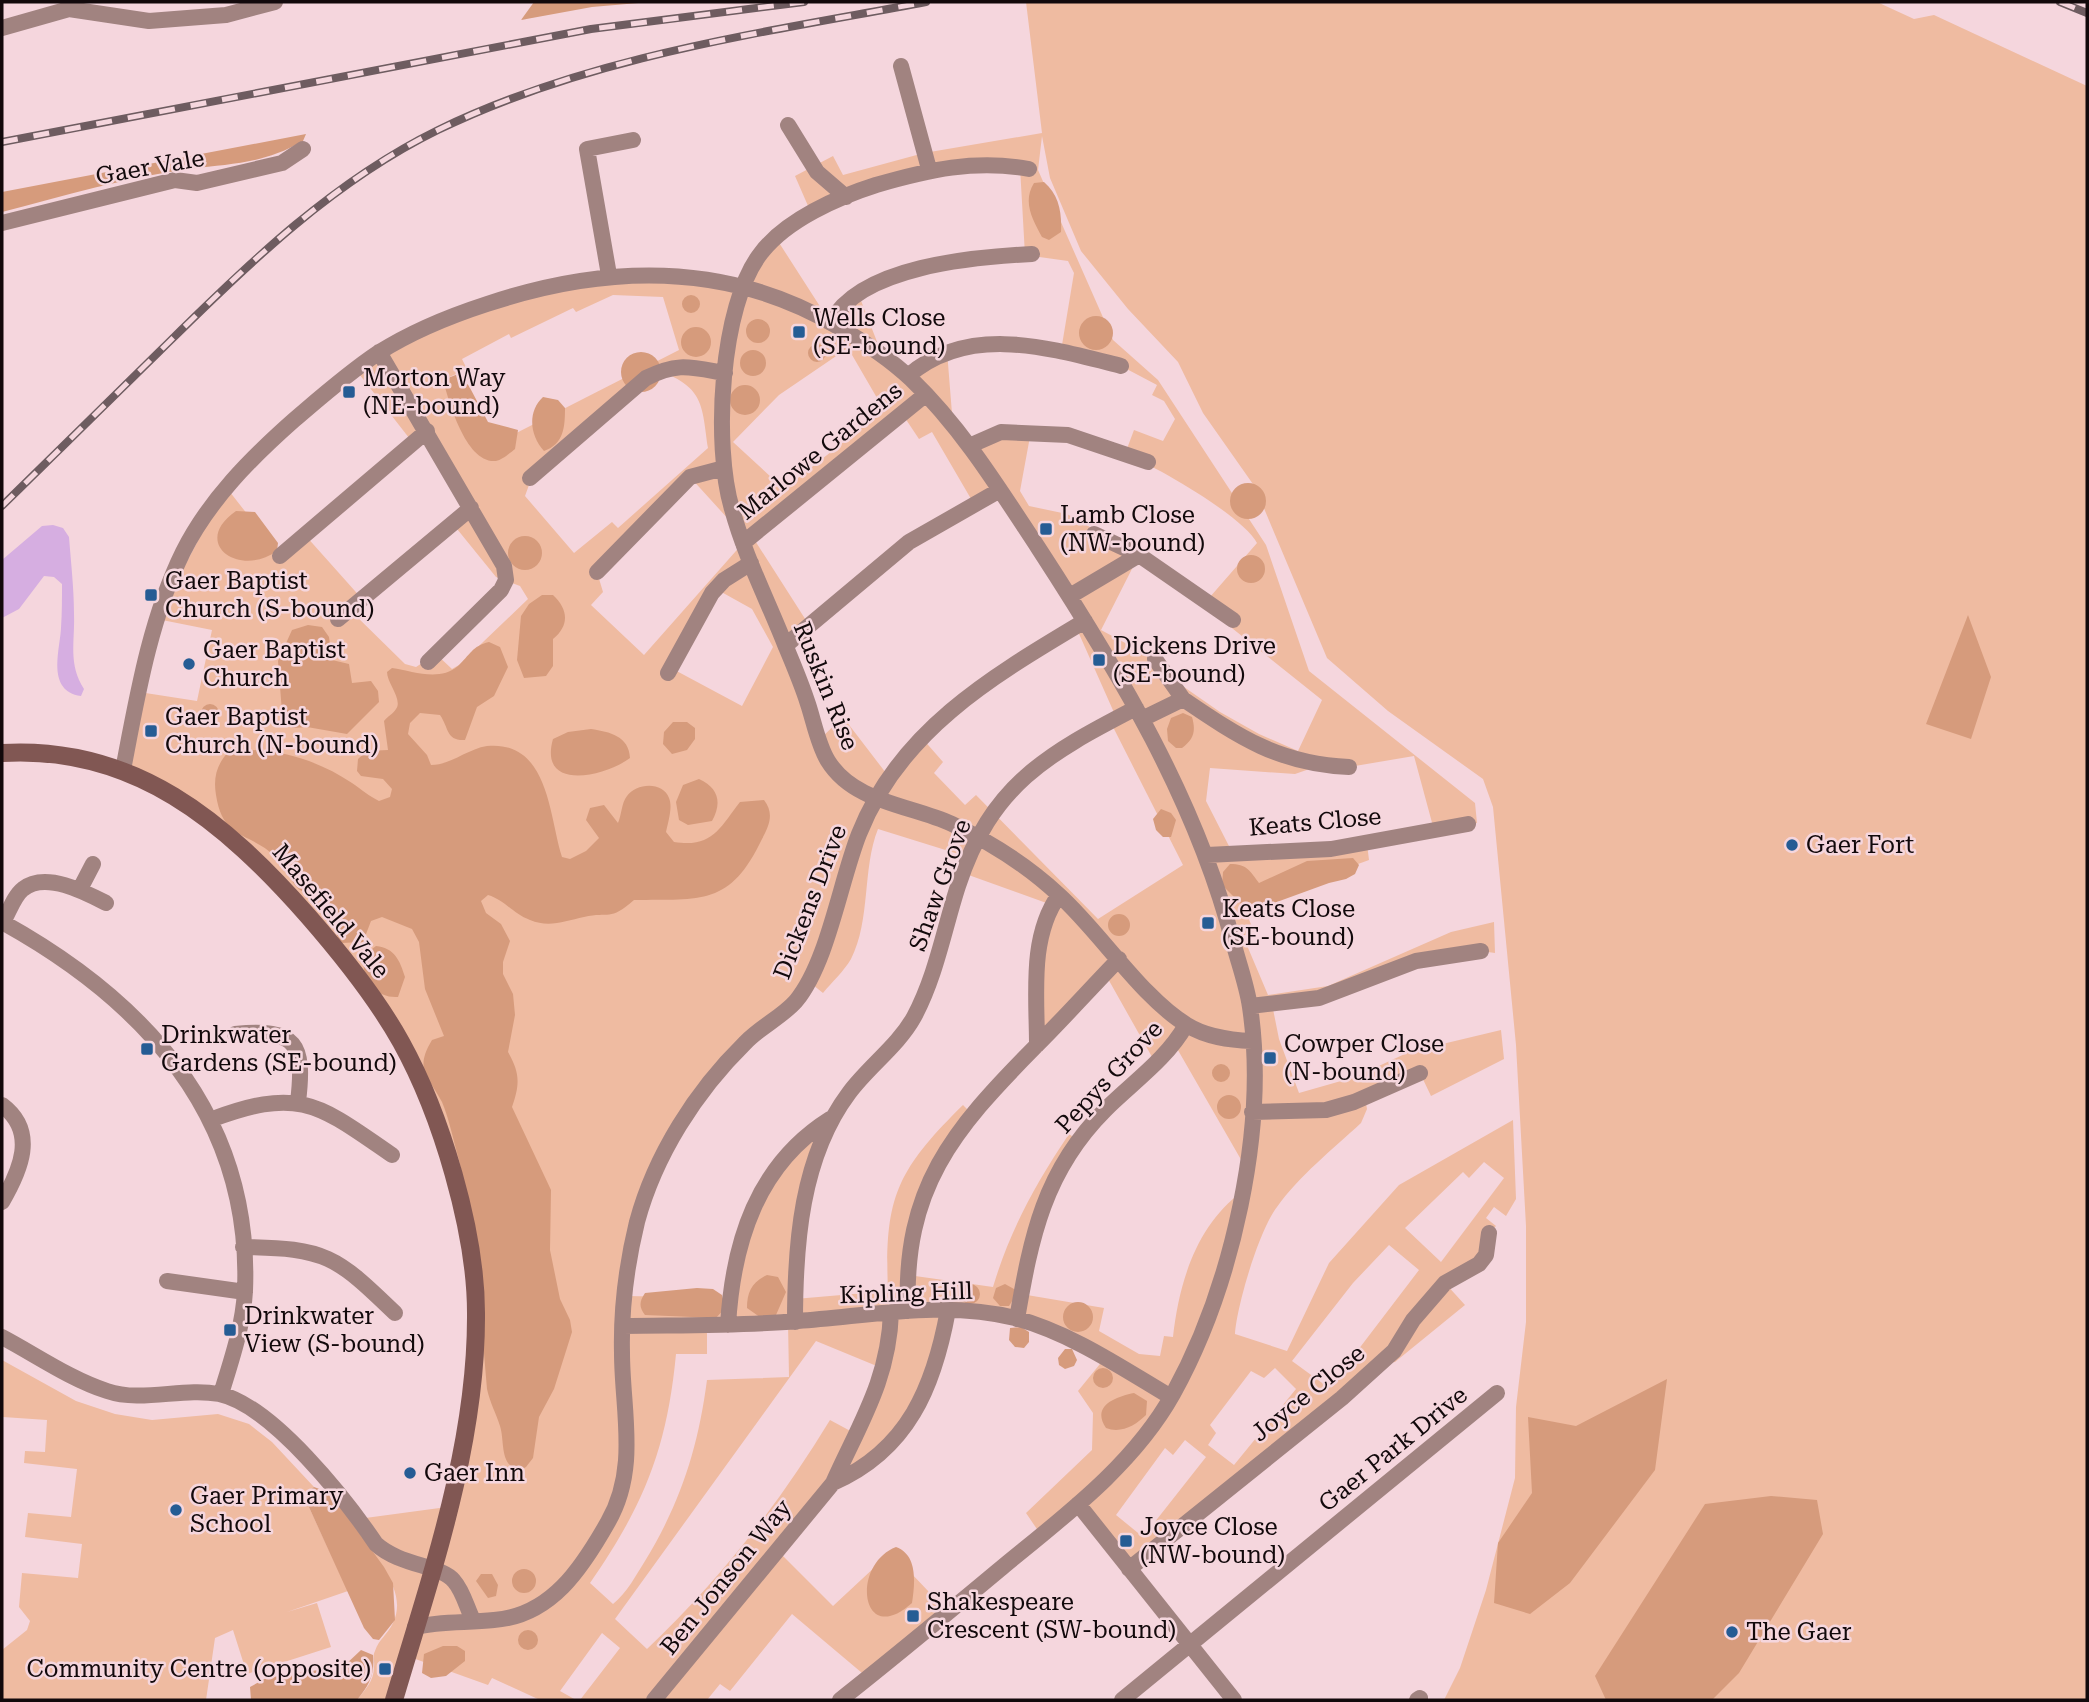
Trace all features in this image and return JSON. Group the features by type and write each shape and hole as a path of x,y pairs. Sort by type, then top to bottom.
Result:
{"street":[{"path":"2,28 69,9 149,21 226,15 275,2"},
{"path":"901,66 929,169"},
{"path":"788,125 817,172 846,197"},
{"path":"609,275 587,149 634,140"},
{"name":"Gaer Vale","path":"2,223 176,180 197,183 282,163 303,149"},
{"name":"Ruskin Rise","path":"1029,169 1002,164 971,164 929,169 846,197 792,225 757,258 742,288 721,408 724,468 731,506 751,564 786,645 827,760 840,777 877,798 949,823 976,836 1059,895 1186,1025 1208,1035 1252,1041"},
{"path":"831,322 838,308 849,298 895,276 993,256 1032,254"},
{"path":"123,770 161,602 184,548 220,493 271,440 379,352 451,316 525,291 609,275 694,277 742,288 831,322 908,376 969,446 1085,621 1139,714 1207,855 1250,1006 1252,1112 1241,1200 1223,1275 1204,1328 1171,1397 1155,1423 1078,1504 840,1700"},
{"path":"908,376 928,359 947,351 1004,345 1051,348 1121,366"},
{"path":"379,352 504,566 506,580 501,590 428,662"},
{"path":"530,478 646,378 667,368 676,367 725,373"},
{"name":"Marlowe Gardens","path":"743,543 925,395"},
{"path":"280,556 427,431"},
{"path":"969,446 1001,432 1056,433 1148,462"},
{"path":"597,572 690,477 724,468"},
{"path":"786,645 909,542 1000,490"},
{"path":"338,619 471,508"},
{"path":"1094,534 1139,555 1233,620"},
{"path":"1070,596 1139,555"},
{"path":"668,673 712,593 724,580 751,564"},
{"name":"Dickens Drive","path":"415,1627 501,1619 534,1611 573,1574 610,1518 620,1494 628,1446 623,1326 637,1221 655,1173 686,1115 716,1073 748,1039 796,1000 812,973 859,833 899,762 941,717 993,677 1085,621"},
{"path":"1155,659 1183,699 1235,735 1265,750 1318,766 1349,767"},
{"name":"Shaw Grove","path":"795,1322 796,1275 806,1191 830,1119 858,1080 899,1039 913,1020 927,991 976,836 992,811 1013,787 1045,759 1139,714 1183,699"},
{"name":"Masefield Vale","path":"2,753 64,756 123,770 178,797 217,826 255,858 336,949 401,1041 432,1108 468,1237 476,1310 469,1420 394,1700"},
{"name":"Keats Close","path":"1207,855 1331,849 1468,824"},
{"path":"80,889 93,864"},
{"path":"106,903 66,884 29,885 18,894 3,922 98,983 131,1012 164,1047 210,1120 240,1212 245,1292 237,1343 221,1395"},
{"path":"1037,1045 1036,973 1041,941 1052,905 1059,895"},
{"path":"1250,1006 1320,998 1416,961 1481,951"},
{"path":"908,1311 910,1252 918,1209 949,1143 972,1114 1119,959"},
{"name":"Pepys Grove","path":"1017,1319 1039,1211 1067,1157 1105,1110 1175,1045 1186,1025"},
{"path":"235,1034 260,1032 280,1035 290,1043 299,1053 303,1065 298,1101"},
{"path":"1252,1112 1326,1110 1365,1098 1420,1073"},
{"path":"210,1120 250,1105 298,1101 333,1115 392,1155"},
{"path":"2,1104 16,1120 25,1155 2,1202"},
{"name":"Shaw Grove","path":"728,1325 734,1267 758,1194 795,1144 830,1119"},
{"name":"Joyce Close","path":"1129,1569 1342,1398 1394,1351 1413,1320 1445,1283 1479,1264 1486,1255 1489,1233"},
{"path":"243,1247 286,1248 324,1255 350,1269 395,1313"},
{"path":"167,1281 245,1292"},
{"name":"Ben Jonson Way","path":"833,1483 861,1471 879,1456 905,1424 931,1381 948,1310"},
{"name":"Kipling Hill","path":"623,1326 795,1322 908,1311 982,1312 1017,1319 1094,1352 1171,1397"},
{"name":"Ben Jonson Way","path":"654,1700 833,1483 879,1385 890,1344 891,1312"},
{"path":"2,1337 109,1392 221,1395 274,1425 310,1461 376,1544 389,1556 444,1572 455,1581 472,1620"},
{"name":"Gaer Park Drive","path":"1122,1700 1497,1393"},
{"path":"1078,1504 1234,1700"}],"shaded area":[{"path":"534,2 650,2 592,7 521,20"},
{"name":"Gaer Fort","path":"1026,2 1877,2 1914,19 1934,15 2087,86 2087,1700 1444,1700 1460,1668 1486,1590 1515,1478 1516,1407 1526,1322 1526,1226 1516,1045 1493,807 1483,779 1388,711 1327,658 1255,487 1203,413 1178,362 1128,309 1081,251 1050,178 1042,136 1038,170 1113,340 1158,380 1266,545 1309,671 1475,803 1477,823 1434,830 1414,756 1349,767 1318,766 1295,774 1210,768 1206,801 1232,852 1367,844 1369,860 1243,906 1254,931 1243,936 1268,995 1328,986 1451,932 1494,922 1495,953 1481,951 1272,1004 1279,1039 1299,1093 1355,1077 1409,1052 1501,1030 1504,1059 1431,1096 1420,1073 1365,1098 1367,1109 1361,1123 1295,1184 1270,1218 1250,1268 1235,1334 1287,1351 1329,1263 1399,1185 1513,1120 1516,1199 1506,1216 1494,1207 1486,1218 1496,1226 1489,1233 1486,1255 1445,1283 1465,1305 1395,1362 1379,1365 1129,1569 1078,1505 1041,1535 1026,1513 1092,1450 1093,1413 1078,1391 1104,1359 1058,1335 948,1310 940,1352 899,1434 833,1483 778,1551 833,1606 891,1552 948,1612 868,1678 792,1614 730,1691 720,1684 707,1700 580,1700 620,1648 602,1633 560,1691 576,1700 540,1700 492,1678 488,1685 407,1656 394,1700 357,1700 372,1677 374,1653 393,1623 397,1611 394,1589 363,1539 365,1528 358,1519 447,1507 469,1420 469,1237 401,1041 255,858 123,770 139,692 197,701 212,630 157,619 226,487 280,556 305,535 363,600 350,610 405,664 416,667 436,654 452,669 459,665 528,599 520,586 496,577 453,524 471,508 427,431 413,443 356,370 451,316 609,275 741,288 776,238 830,322 858,293 883,357 908,376 947,351 953,426 969,445 1031,431 1020,491 1029,506 1067,514 1139,555 1101,630 1155,659 1184,687 1220,712 1259,734 1298,751 1322,700 1203,605 1257,543 1235,519 1217,506 1176,480 1125,454 1134,430 1163,441 1175,419 1164,401 1152,395 1157,385 1121,366 1061,351 1074,273 1068,261 1025,255 1020,167 929,169 812,215 795,176 833,156 843,175 924,153 1042,133","holes":["613,295 663,297 679,350 479,452 443,380 467,369 462,359 509,334 511,338 573,308 576,312","848,348 884,410 784,489 733,442 779,395","660,371 674,377 693,391 698,400 708,448 618,528 612,522 574,553 525,496 529,485","903,415 919,439 932,432 974,504 1000,490 1084,622 1076,627 1116,717 1110,721 1183,865 1098,919 976,795 965,805 934,773 943,762 922,738 889,777 843,717 820,739 786,645 809,625 752,536","690,477 740,532 743,543 644,655 591,605 603,592 597,572","716,589 752,609 773,647 742,706 671,668","878,829 968,857 963,873 1052,905 1036,973 1037,1045 1107,977 1156,1064 1175,1045 1247,1170 1243,1191 1213,1221 1193,1256 1180,1296 1173,1337 1164,1336 1160,1356 1139,1354 1099,1331 1104,1308 1021,1294 1067,1157 1079,1141 1069,1134 1025,1208 1007,1246 993,1287 908,1275 930,1179 972,1114 963,1105 923,1148 899,1188 889,1232 888,1291 795,1299 816,1157 815,1129 758,1194 730,1298 627,1296 655,1173 716,1073 808,981 823,993 851,959 864,911 870,861","1484,1162 1504,1178 1441,1262 1405,1228 1463,1172 1469,1178","1389,1245 1419,1270 1329,1388 1292,1361 1353,1283","788,1322 789,1377 707,1380 699,1429 678,1496 645,1561 627,1589 613,1604 590,1583 625,1528 650,1475 666,1419 676,1354 707,1354 707,1326","816,1341 884,1369 856,1434 830,1420 790,1482 723,1569 647,1649 615,1619","1275,1368 1296,1389 1234,1465 1208,1445 1216,1433 1210,1425 1251,1371 1264,1378","1185,1440 1206,1457 1143,1537 1116,1515 1165,1448 1173,1455"]},
{"path":"306,134 303,141 288,149 261,158 143,177 2,212 2,192"},
{"path":"1044,182 1056,198 1061,218 1061,232 1049,240 1042,237 1029,204 1034,183"},
{"path":"691,295 697,298 700,304 697,310 691,313 685,310 682,304 685,298"},
{"path":"1096,316 1108,321 1113,333 1108,345 1096,350 1084,345 1079,333 1084,321"},
{"path":"758,319 769,326 770,331 763,342 758,343 747,336 746,331 753,320"},
{"path":"696,327 707,331 711,342 707,353 696,357 685,353 681,342 685,331"},
{"path":"817,344 823,347 826,353 823,359 817,362 811,359 808,353 811,347"},
{"path":"753,350 762,354 766,363 762,372 753,376 744,372 740,363 744,354"},
{"path":"641,352 655,358 661,372 655,386 641,392 627,386 621,372 627,358"},
{"path":"458,374 469,386 488,422 518,430 515,449 501,459 485,459 476,453 461,430 443,380"},
{"path":"745,385 751,386 759,394 759,406 751,414 745,415 739,414 731,406 730,400 731,394 739,386"},
{"path":"543,397 558,400 565,408 562,434 556,444 544,451 539,445 532,424 534,410"},
{"path":"1248,483 1261,488 1266,501 1261,514 1248,519 1235,514 1230,501 1235,488"},
{"path":"236,511 255,512 278,543 277,551 248,561 235,559 225,553 219,545 218,535 223,523"},
{"path":"42,526 63,528 69,537 74,605 73,653 76,671 84,689 81,696 70,693 63,686 57,668 62,584 54,577 44,576 19,609 2,618 2,560"},
{"path":"525,536 537,541 542,553 537,565 525,570 513,565 508,553 513,541"},
{"path":"1251,555 1261,559 1265,569 1261,579 1251,583 1241,579 1237,569 1241,559"},
{"path":"542,595 553,595 558,600 564,611 564,623 553,639 553,666 546,676 524,678 517,660 521,616 529,604"},
{"path":"1968,615 1991,677 1971,739 1926,724"},
{"path":"308,625 322,627 329,637 332,660 349,664 352,683 371,681 378,691 379,702 347,734 307,727 292,728 282,712 278,661 292,630"},
{"path":"489,642 500,647 508,667 494,696 477,707 465,740 451,736 440,715 420,713 410,723 408,734 427,755 431,765 487,746 507,747 523,755 535,768 543,784 562,857 570,859 586,851 599,838 586,820 590,808 604,805 618,823 627,796 643,786 655,786 666,792 670,810 666,832 674,842 687,843 706,839 720,828 740,802 764,800 770,814 767,828 750,861 738,877 712,894 696,898 634,900 609,915 593,915 550,924 524,917 488,895 481,901 486,913 501,924 510,941 503,962 503,974 513,994 515,1015 508,1052 518,1079 512,1107 551,1190 550,1250 560,1299 570,1320 572,1332 554,1389 539,1417 533,1458 519,1471 508,1463 506,1458 500,1426 487,1389 477,1268 463,1177 444,1107 425,1072 424,1059 432,1040 444,1036 425,989 419,942 412,929 382,917 371,921 363,942 341,943 327,897 322,891 304,892 298,888 276,857 231,828 219,810 215,788 221,761 229,751 245,750 294,756 324,767 379,801 390,797 392,789 383,779 361,776 357,771 358,759 367,751 388,750 384,721 395,711 398,701 387,672 392,668 426,674 451,671 475,648"},
{"path":"206,704 214,704 219,713 217,720 206,722 201,717 201,709"},
{"path":"1183,713 1192,717 1194,731 1186,745 1176,748 1168,741 1167,729 1171,718"},
{"path":"673,722 687,722 695,728 695,739 687,750 672,754 663,744 664,732"},
{"path":"591,729 617,736 626,745 630,758 605,770 576,776 555,767 551,756 553,739 568,732"},
{"path":"699,779 715,791 717,808 712,821 688,825 679,820 676,802 683,785"},
{"path":"1161,809 1171,813 1176,820 1171,837 1163,837 1156,830 1153,819"},
{"path":"1353,858 1359,865 1355,874 1346,879 1255,910 1243,906 1222,885 1223,872 1230,864 1244,867 1259,883 1307,861"},
{"path":"1119,914 1129,921 1130,925 1123,935 1119,936 1109,929 1108,925 1115,915"},
{"path":"376,946 392,952 401,966 405,977 398,997 379,992 366,979 364,962 368,953"},
{"path":"1221,1064 1227,1067 1230,1073 1227,1079 1221,1082 1215,1079 1212,1073 1215,1067"},
{"path":"1229,1095 1238,1098 1241,1107 1238,1116 1229,1119 1220,1116 1217,1107 1220,1098"},
{"path":"767,1275 778,1277 786,1292 776,1315 764,1320 747,1308 747,1302 754,1284"},
{"path":"970,1284 977,1287 980,1294 977,1301 970,1304 963,1301 960,1294 963,1287"},
{"path":"1005,1284 1014,1289 1014,1298 1009,1306 1000,1306 993,1298 996,1288"},
{"path":"713,1289 722,1295 725,1308 716,1318 645,1315 640,1304 645,1293"},
{"path":"1078,1302 1084,1303 1092,1311 1092,1323 1084,1331 1078,1332 1072,1331 1064,1323 1063,1317 1064,1311 1072,1303"},
{"path":"1021,1327 1029,1332 1029,1342 1024,1348 1015,1347 1009,1340 1010,1328"},
{"path":"1065,1349 1072,1349 1077,1360 1074,1366 1065,1369 1059,1365 1058,1358"},
{"name":"Gaer Primary School","path":"2,1360 76,1401 115,1414 152,1420 218,1414 249,1424 272,1442 314,1487 308,1491 308,1505 348,1591 287,1612 317,1603 331,1647 247,1674 233,1630 215,1638 206,1700 2,1700 2,1650 27,1630 30,1621 19,1607 22,1573 78,1578 82,1544 25,1537 28,1513 71,1517 77,1469 24,1463 25,1451 45,1452 47,1420 3,1417 2,1430"},
{"path":"1099,1368 1107,1368 1113,1378 1107,1388 1099,1388 1093,1382 1093,1374"},
{"path":"1667,1379 1655,1470 1570,1583 1530,1614 1494,1603 1498,1543 1532,1493 1528,1417 1576,1426"},
{"path":"1134,1393 1147,1401 1146,1415 1128,1428 1106,1428 1101,1414 1103,1408 1113,1400"},
{"path":"314,1487 325,1491 339,1505 393,1583 395,1620 379,1640 373,1639 364,1628 308,1505 308,1491"},
{"path":"1771,1496 1817,1500 1823,1534 1739,1673 1712,1700 1606,1700 1595,1676 1705,1504"},
{"path":"896,1547 908,1556 912,1563 912,1603 895,1615 882,1616 872,1610 867,1585 881,1556"},
{"path":"524,1569 533,1572 536,1581 533,1590 524,1593 515,1590 512,1581 515,1572"},
{"path":"481,1574 492,1574 498,1585 496,1596 488,1598 476,1581"},
{"path":"524,1630 532,1630 538,1640 532,1650 524,1650 518,1644 518,1636"},
{"path":"443,1646 457,1646 465,1651 465,1661 446,1676 431,1678 422,1673 424,1654"},
{"path":"361,1650 373,1655 373,1668 368,1684 357,1700 251,1700 250,1687 266,1678 344,1666"}],"railway":[{"path":"2,142 591,29 804,2"},
{"path":"2,506 262,253 329,198 400,150 496,105 555,83 616,65 739,37 926,2"},
{"path":"2060,2 2087,13"}],"place":[{"name":"Wells Close (SE-bound)","path":"799,332"},
{"name":"Morton Way (NE-bound)","path":"349,392"},
{"name":"Lamb Close (NW-bound)","path":"1046,529"},
{"name":"Gaer Baptist Church (S-bound)","path":"151,595"},
{"name":"Dickens Drive (SE-bound)","path":"1099,660"},
{"name":"Gaer Baptist Church","path":"189,664"},
{"name":"Gaer Baptist Church (N-bound)","path":"151,731"},
{"name":"Gaer Fort","path":"1792,845"},
{"name":"Keats Close (SE-bound)","path":"1208,923"},
{"name":"Drinkwater Gardens (SE-bound)","path":"147,1049"},
{"name":"Cowper Close (N-bound)","path":"1270,1058"},
{"name":"Drinkwater View (S-bound)","path":"230,1330"},
{"name":"Gaer Inn","path":"410,1473"},
{"name":"Gaer Primary School","path":"176,1510"},
{"name":"Joyce Close (NW-bound)","path":"1126,1541"},
{"name":"Shakespeare Crescent (SW-bound)","path":"913,1616"},
{"name":"The Gaer","path":"1732,1632"},
{"name":"Community Centre (opposite)","path":"385,1669"}]}
